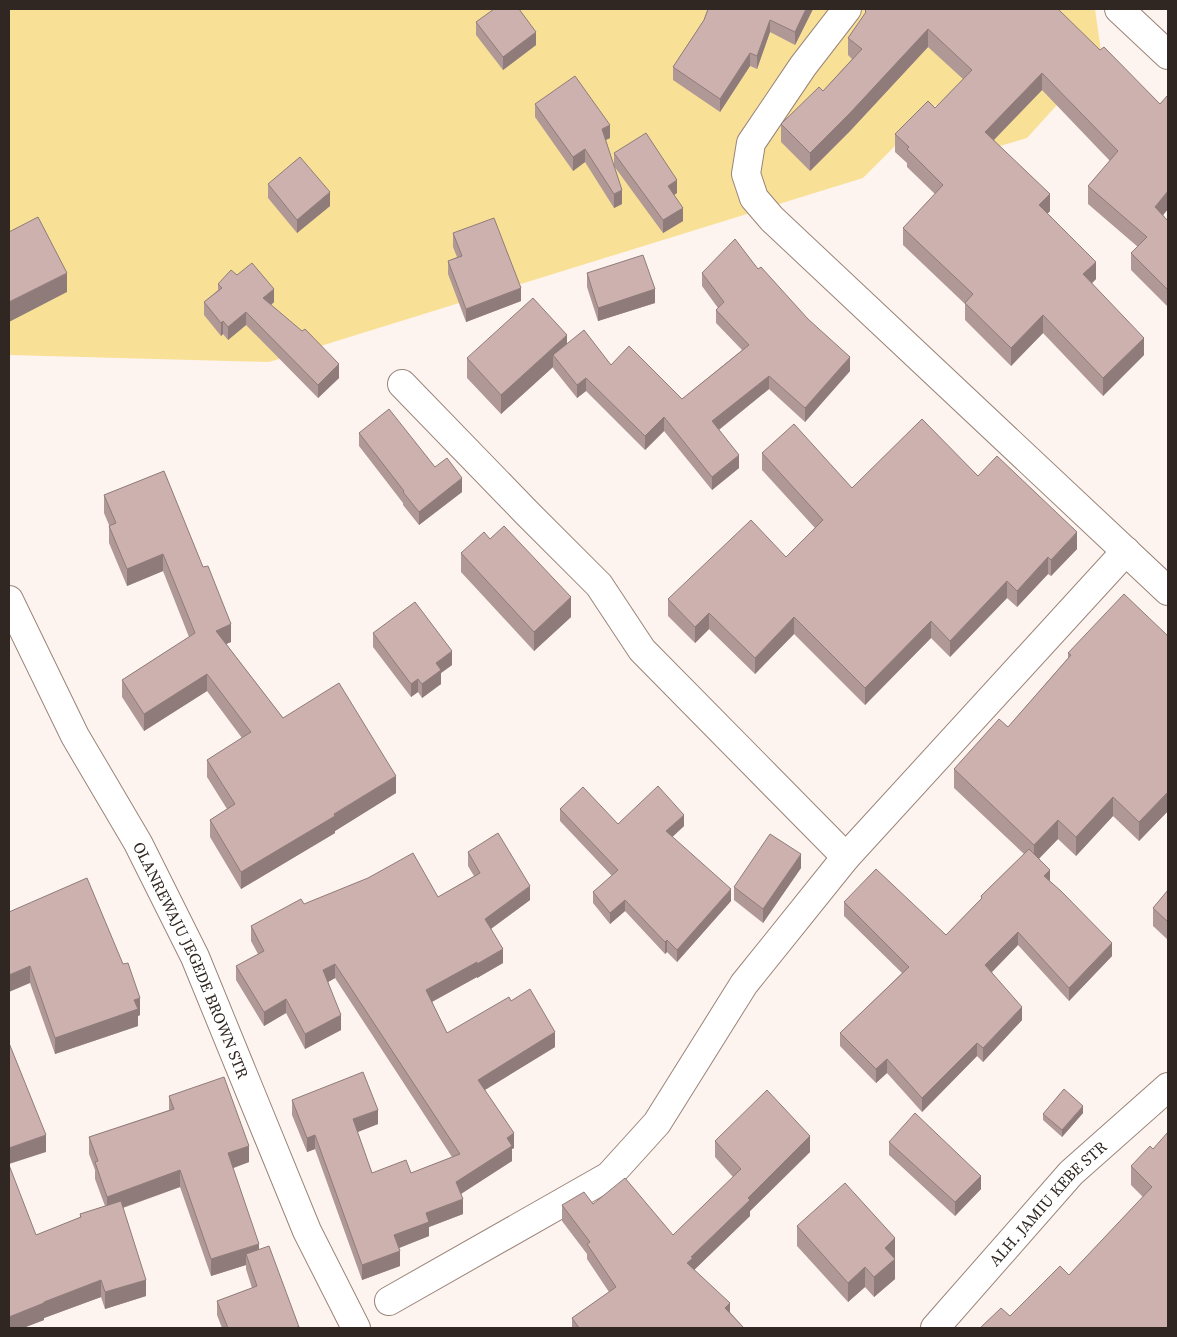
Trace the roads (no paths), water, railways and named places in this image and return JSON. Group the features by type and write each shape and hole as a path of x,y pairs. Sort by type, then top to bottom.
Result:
{"street":[{"path":"847,9 803,66 751,143 746,174 754,198 772,219 1168,591"},
{"path":"1119,9 1168,55"},
{"path":"402,384 599,585 642,650 846,857"},
{"path":"388,1301 609,1176 657,1123 744,984 846,857 1126,551"},
{"name":"OLANREWAJU JEGEDE BROWN STR","path":"9,600 75,736 138,843 195,957 307,1231 356,1328"},
{"name":"ALH. JAMIU KEBE STR","path":"935,1328 1071,1173 1168,1087"}]}
